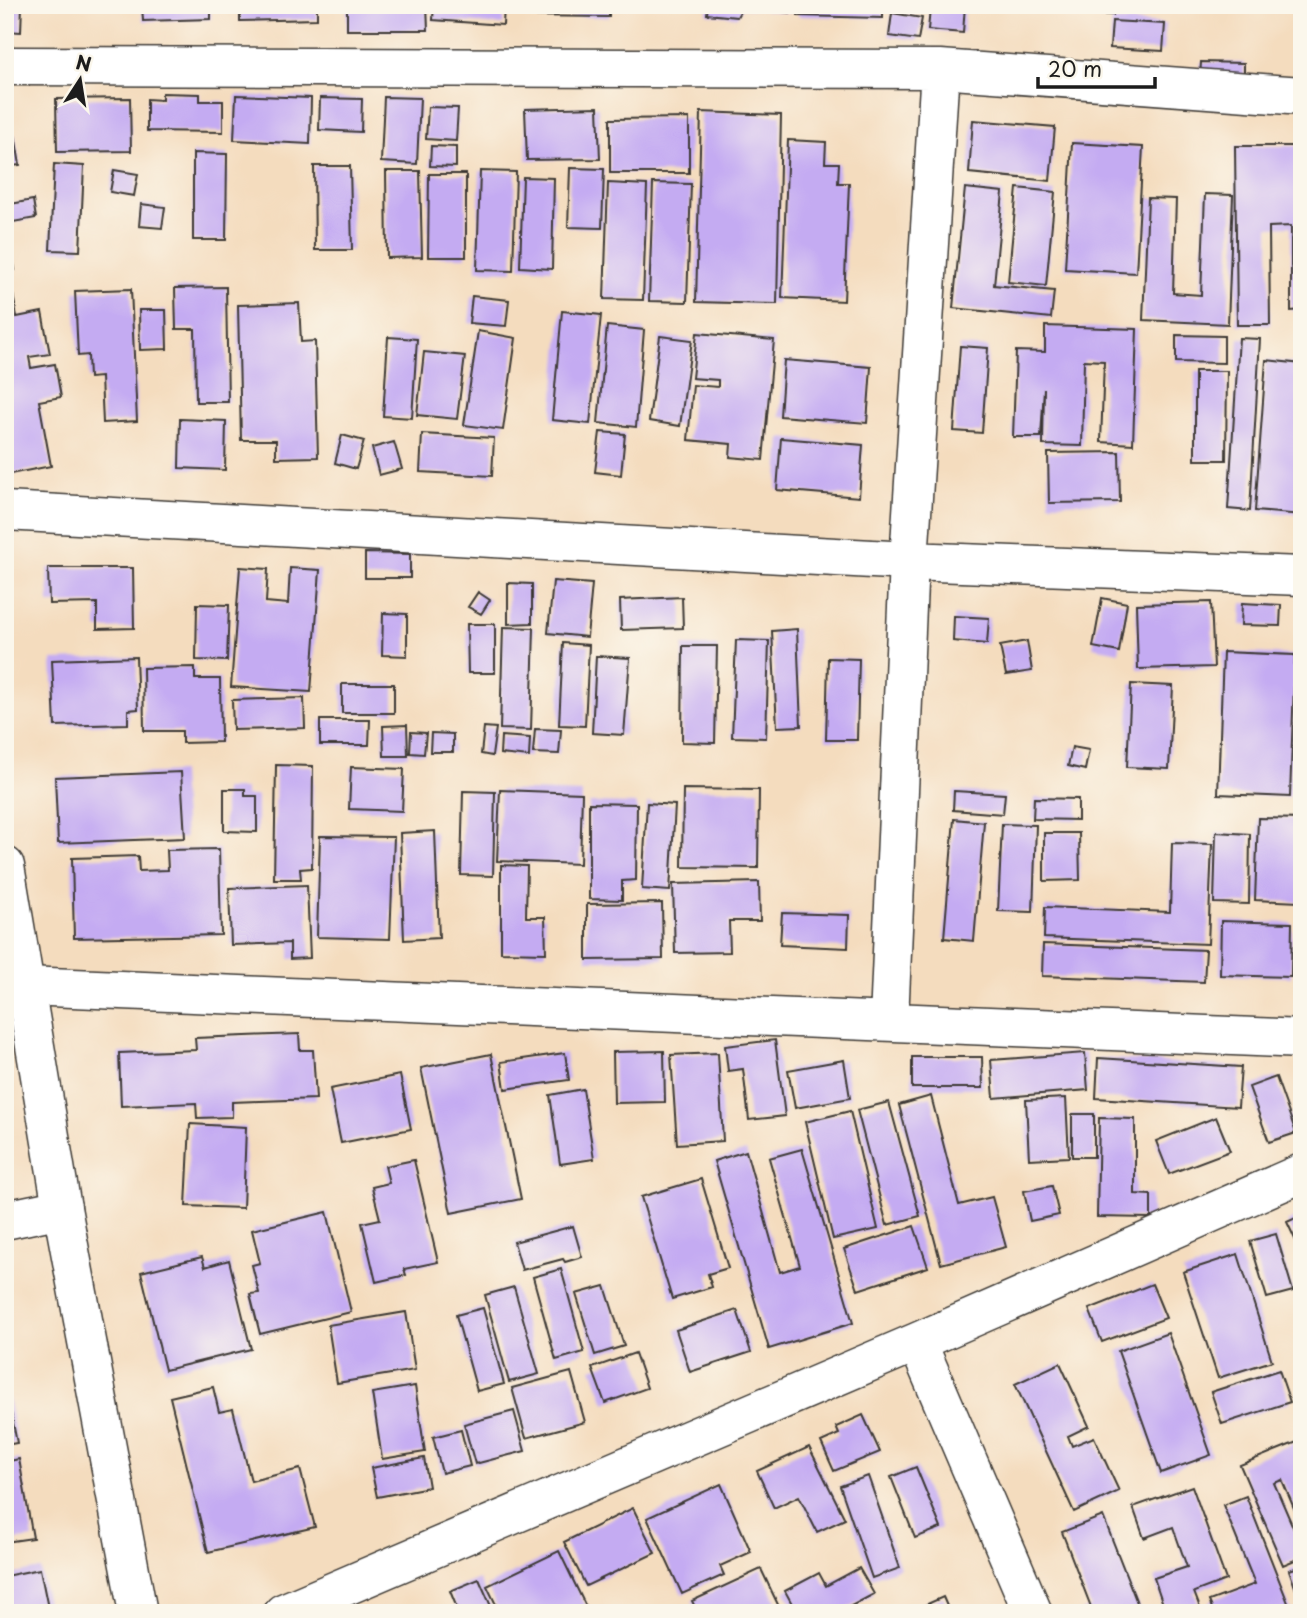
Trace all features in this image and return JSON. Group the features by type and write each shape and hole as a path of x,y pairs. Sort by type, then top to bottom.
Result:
{"street":[{"path":"5,66 940,69 1302,96"},
{"path":"889,1021 909,561 940,69"},
{"path":"5,511 909,561 1302,576"},
{"path":"5,866 62,1208 138,1613"},
{"path":"25,986 1302,1039"},
{"path":"283,1613 917,1342 1302,1173"},
{"path":"5,1220 62,1208"},
{"path":"917,1342 1033,1613"}],"building":[{"path":"5,5 22,5 21,32 5,31"},
{"path":"142,5 211,5 211,19 143,21"},
{"path":"240,5 317,5 317,19 240,21"},
{"path":"347,5 427,5 428,30 347,30"},
{"path":"434,5 504,5 503,25 433,20"},
{"path":"521,5 609,5 609,17 521,16"},
{"path":"708,5 792,5 791,13 742,8 737,17 707,14"},
{"path":"798,5 883,5 883,18 798,16"},
{"path":"908,5 965,5 963,33 928,30 930,9"},
{"path":"1095,5 1114,5 1113,15 1094,14"},
{"path":"892,13 922,18 918,40 889,36"},
{"path":"1112,21 1165,24 1163,51 1110,48"},
{"path":"1201,62 1244,63 1244,80 1200,78"},
{"path":"162,93 200,94 200,101 223,101 223,132 147,131 147,99 162,100"},
{"path":"236,95 311,98 310,144 234,140"},
{"path":"384,97 420,98 417,164 381,162"},
{"path":"130,98 131,151 57,152 56,99"},
{"path":"320,98 362,99 361,132 319,130"},
{"path":"428,107 458,108 456,141 426,139"},
{"path":"598,107 600,159 527,160 525,109"},
{"path":"701,112 781,115 777,304 696,302"},
{"path":"689,118 689,173 610,173 610,119"},
{"path":"973,120 1055,127 1050,181 969,173"},
{"path":"15,135 20,165 5,167 5,137"},
{"path":"788,140 826,142 825,163 839,163 838,183 849,183 844,301 782,298"},
{"path":"1072,143 1143,147 1136,273 1065,269"},
{"path":"431,146 456,147 456,167 430,166"},
{"path":"1235,146 1302,146 1302,310 1291,311 1291,226 1269,227 1270,325 1237,325"},
{"path":"193,153 227,154 226,240 193,240"},
{"path":"54,164 84,166 80,251 50,250"},
{"path":"314,166 350,166 352,250 315,250"},
{"path":"570,168 604,169 602,228 568,227"},
{"path":"114,170 138,174 134,196 110,192"},
{"path":"386,171 420,171 422,257 387,258"},
{"path":"480,171 516,172 513,271 477,270"},
{"path":"429,174 466,174 466,257 428,257"},
{"path":"523,177 554,178 552,269 520,267"},
{"path":"608,183 647,185 643,300 604,299"},
{"path":"653,183 691,184 687,302 649,301"},
{"path":"965,188 1003,192 994,285 1054,291 1051,318 953,308"},
{"path":"1017,188 1055,192 1046,286 1008,282"},
{"path":"1205,194 1233,195 1228,324 1143,320 1148,198 1176,199 1173,293 1201,295"},
{"path":"33,200 36,218 7,223 15,270 5,272 5,205"},
{"path":"141,204 165,207 162,228 139,226"},
{"path":"226,287 228,402 196,402 195,329 176,329 175,288"},
{"path":"131,289 137,421 103,423 101,377 89,378 88,355 78,356 75,291"},
{"path":"13,294 17,317 42,312 50,354 29,357 31,368 55,364 61,397 39,401 51,466 5,475 5,295"},
{"path":"472,296 509,300 506,326 469,323"},
{"path":"299,303 301,342 315,341 318,457 276,458 276,440 241,440 238,305"},
{"path":"139,310 166,310 167,349 140,350"},
{"path":"562,311 601,315 590,424 552,420"},
{"path":"607,326 644,330 636,427 598,423"},
{"path":"1045,326 1137,329 1133,444 1101,442 1104,361 1084,360 1082,446 1043,445 1044,388 1041,437 1013,437 1016,351 1045,352"},
{"path":"478,331 516,338 503,430 464,425"},
{"path":"697,333 774,340 763,460 730,457 731,444 688,440 693,385 718,387 718,380 692,378"},
{"path":"1176,335 1224,336 1224,363 1176,362"},
{"path":"660,336 692,340 680,426 649,421"},
{"path":"388,337 417,339 412,418 383,416"},
{"path":"1239,338 1260,339 1250,511 1228,509"},
{"path":"960,346 988,348 982,433 954,431"},
{"path":"424,352 465,356 457,419 417,415"},
{"path":"784,360 871,367 867,423 780,416"},
{"path":"1266,360 1302,364 1302,515 1255,511"},
{"path":"1195,371 1227,371 1226,460 1195,460"},
{"path":"180,419 226,421 225,470 179,468"},
{"path":"600,432 625,434 621,475 595,472"},
{"path":"422,434 494,438 492,476 420,472"},
{"path":"342,435 364,441 356,469 335,463"},
{"path":"781,438 863,445 859,497 777,490"},
{"path":"394,442 402,469 379,475 372,448"},
{"path":"1119,452 1120,502 1049,503 1048,453"},
{"path":"365,553 410,554 410,578 365,578"},
{"path":"240,567 268,569 266,602 288,604 290,568 320,570 311,692 231,687"},
{"path":"48,568 133,568 134,628 97,629 97,603 49,604"},
{"path":"553,581 592,584 587,637 548,633"},
{"path":"508,583 532,584 532,623 508,624"},
{"path":"478,592 490,600 481,614 468,607"},
{"path":"682,597 683,628 621,630 620,600"},
{"path":"1102,598 1127,603 1119,652 1093,647"},
{"path":"1211,602 1214,667 1138,669 1136,604"},
{"path":"1242,603 1281,605 1280,626 1241,625"},
{"path":"197,604 229,605 227,661 196,660"},
{"path":"383,613 407,614 407,656 382,655"},
{"path":"954,616 989,618 987,644 953,641"},
{"path":"467,624 495,624 495,673 468,673"},
{"path":"503,627 534,628 531,730 500,729"},
{"path":"797,629 801,726 777,727 772,631"},
{"path":"736,640 769,641 766,738 732,737"},
{"path":"1027,641 1032,671 1006,675 1000,646"},
{"path":"563,643 589,645 585,726 559,725"},
{"path":"683,646 717,646 715,743 682,742"},
{"path":"1223,652 1295,655 1290,797 1218,794"},
{"path":"596,656 630,658 624,735 592,733"},
{"path":"136,657 138,709 128,710 128,724 55,726 52,660"},
{"path":"828,658 859,659 857,740 826,740"},
{"path":"195,667 195,679 220,679 221,742 182,743 182,731 144,731 143,668"},
{"path":"342,684 394,684 394,713 342,713"},
{"path":"1131,684 1173,686 1169,769 1127,767"},
{"path":"304,698 305,728 233,730 232,700"},
{"path":"320,720 370,720 369,745 320,745"},
{"path":"407,725 408,756 384,756 383,726"},
{"path":"484,727 496,728 492,756 481,754"},
{"path":"535,729 561,730 559,754 533,753"},
{"path":"411,732 426,733 424,754 410,753"},
{"path":"431,733 453,734 453,752 430,752"},
{"path":"501,736 530,738 529,757 500,754"},
{"path":"1072,747 1089,750 1085,770 1068,766"},
{"path":"276,765 313,766 312,868 300,869 301,879 274,879"},
{"path":"351,767 404,769 402,811 349,809"},
{"path":"181,772 185,838 58,843 55,777"},
{"path":"224,789 245,789 245,796 257,796 257,832 224,831"},
{"path":"683,789 759,790 758,868 682,867"},
{"path":"500,790 582,793 580,864 497,861"},
{"path":"463,791 495,792 493,876 461,875"},
{"path":"954,791 1005,794 1003,814 953,810"},
{"path":"1034,798 1078,799 1078,820 1033,819"},
{"path":"589,803 637,804 636,880 622,881 622,900 589,899"},
{"path":"647,803 675,805 670,891 642,889"},
{"path":"1258,818 1302,819 1299,902 1255,900"},
{"path":"954,819 984,822 974,941 944,938"},
{"path":"1002,824 1036,825 1033,912 998,911"},
{"path":"435,831 439,938 404,940 400,833"},
{"path":"1216,832 1250,834 1249,904 1214,903"},
{"path":"1044,833 1079,833 1080,880 1044,881"},
{"path":"320,836 394,837 390,939 317,937"},
{"path":"1172,843 1212,844 1208,944 1044,938 1045,907 1170,912"},
{"path":"219,849 221,935 74,938 72,858 138,856 139,871 168,870 167,850"},
{"path":"501,865 527,866 526,917 545,917 546,953 501,952"},
{"path":"759,882 760,921 729,921 730,952 675,953 673,884"},
{"path":"307,885 310,958 290,959 290,943 231,945 229,888"},
{"path":"662,903 663,959 587,960 587,904"},
{"path":"782,913 849,915 848,948 780,945"},
{"path":"1221,921 1292,923 1291,977 1220,975"},
{"path":"1043,944 1206,950 1204,982 1042,976"},
{"path":"299,1034 300,1050 313,1050 316,1099 232,1102 232,1117 197,1118 196,1103 121,1106 119,1053 196,1050 195,1038"},
{"path":"775,1040 785,1116 749,1120 743,1069 728,1071 725,1046"},
{"path":"664,1051 665,1102 614,1103 613,1052"},
{"path":"565,1053 569,1080 505,1089 501,1062"},
{"path":"718,1053 723,1141 677,1144 671,1055"},
{"path":"1085,1053 1088,1090 994,1098 991,1060"},
{"path":"491,1054 521,1199 451,1213 421,1068"},
{"path":"912,1057 982,1057 983,1088 912,1088"},
{"path":"1098,1058 1241,1067 1238,1107 1096,1098"},
{"path":"844,1060 850,1098 795,1108 788,1070"},
{"path":"400,1075 411,1129 341,1143 330,1089"},
{"path":"1276,1077 1296,1133 1269,1142 1249,1087"},
{"path":"583,1089 594,1159 560,1164 550,1095"},
{"path":"931,1096 959,1205 992,1197 1006,1247 941,1264 899,1105"},
{"path":"1066,1098 1069,1157 1029,1159 1026,1100"},
{"path":"889,1102 920,1216 887,1225 857,1110"},
{"path":"850,1111 878,1229 833,1239 805,1122"},
{"path":"1072,1114 1094,1114 1094,1157 1072,1157"},
{"path":"1216,1117 1230,1151 1169,1174 1156,1141"},
{"path":"1099,1118 1135,1119 1135,1194 1151,1195 1151,1218 1097,1217"},
{"path":"190,1124 246,1127 243,1208 186,1206"},
{"path":"802,1149 853,1323 769,1349 714,1161 746,1151 780,1272 800,1266 769,1158"},
{"path":"414,1160 438,1262 404,1269 406,1275 376,1282 362,1223 380,1219 372,1187 389,1183 385,1166"},
{"path":"701,1179 728,1268 708,1274 712,1287 672,1299 641,1197"},
{"path":"1052,1186 1059,1215 1030,1221 1024,1191"},
{"path":"327,1212 351,1312 260,1334 250,1294 259,1293 252,1265 260,1263 252,1230"},
{"path":"1302,1215 1302,1254 1287,1222"},
{"path":"573,1226 582,1257 522,1270 514,1242"},
{"path":"914,1226 928,1267 858,1290 844,1249"},
{"path":"1276,1234 1293,1291 1267,1298 1250,1241"},
{"path":"1238,1254 1272,1361 1218,1378 1183,1272"},
{"path":"202,1257 205,1267 229,1260 251,1349 165,1370 141,1272"},
{"path":"561,1269 584,1352 556,1360 533,1277"},
{"path":"1152,1284 1166,1318 1102,1342 1089,1309"},
{"path":"605,1286 624,1346 595,1355 576,1294"},
{"path":"514,1287 539,1374 509,1382 485,1295"},
{"path":"483,1308 504,1384 477,1391 456,1315"},
{"path":"737,1310 751,1352 690,1372 676,1330"},
{"path":"406,1312 415,1370 337,1383 328,1325"},
{"path":"1168,1333 1211,1455 1161,1473 1118,1351"},
{"path":"635,1353 647,1388 605,1403 592,1368"},
{"path":"1060,1363 1089,1426 1068,1436 1072,1446 1094,1437 1119,1491 1074,1512 1015,1384"},
{"path":"1279,1370 1290,1402 1222,1424 1211,1392"},
{"path":"571,1372 585,1422 526,1438 512,1388"},
{"path":"5,1382 17,1443 5,1445"},
{"path":"415,1386 425,1452 382,1459 372,1393"},
{"path":"213,1387 219,1412 233,1409 251,1481 300,1469 315,1527 208,1552 170,1397"},
{"path":"514,1411 525,1451 475,1464 464,1424"},
{"path":"863,1415 880,1452 834,1471 821,1442 839,1434 836,1427"},
{"path":"461,1430 470,1466 442,1473 433,1437"},
{"path":"1302,1440 1302,1527 1282,1480 1274,1483 1302,1548 1302,1557 1283,1565 1240,1465"},
{"path":"809,1447 845,1519 817,1532 799,1496 774,1508 757,1471"},
{"path":"424,1458 429,1487 377,1497 371,1468"},
{"path":"19,1459 33,1538 5,1542 5,1462"},
{"path":"916,1467 941,1528 915,1538 891,1477"},
{"path":"868,1476 900,1568 872,1578 840,1486"},
{"path":"721,1484 751,1552 720,1566 724,1575 682,1594 647,1518"},
{"path":"1192,1486 1226,1580 1194,1592 1202,1613 1166,1613 1154,1578 1187,1567 1173,1527 1144,1538 1133,1507"},
{"path":"1246,1496 1292,1613 1214,1613 1209,1601 1255,1584 1223,1505"},
{"path":"633,1508 655,1553 586,1586 564,1542"},
{"path":"1103,1516 1141,1613 1078,1613 1091,1607 1062,1532"},
{"path":"559,1551 589,1613 500,1613 487,1586"},
{"path":"1302,1566 1302,1604 1301,1604 1289,1570"},
{"path":"859,1568 874,1594 838,1613 797,1613 785,1591 819,1573 826,1586"},
{"path":"40,1569 49,1613 5,1613 5,1576"},
{"path":"761,1569 782,1613 698,1613 692,1601"},
{"path":"479,1579 494,1613 459,1613 450,1591"},
{"path":"943,1597 950,1613 907,1613"}]}
